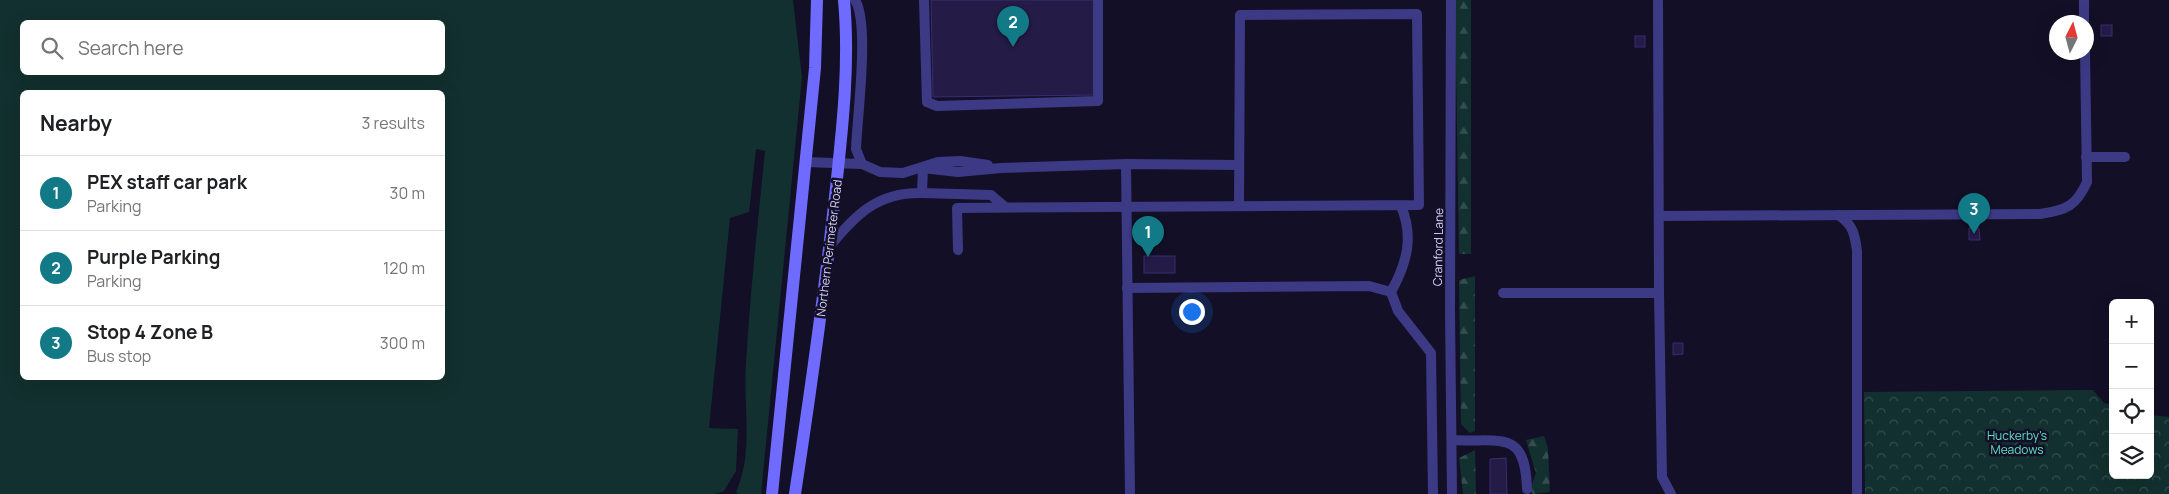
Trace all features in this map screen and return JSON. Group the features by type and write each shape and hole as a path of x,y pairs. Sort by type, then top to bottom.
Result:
{"street":[{"path":"772,494 815,68 817,0"},
{"name":"Northern Perimeter Road","path":"795,494 830,246 847,60 844,0"}],"lane":[{"path":"855,0 859,7 862,42 856,149 862,164"},
{"path":"924,0 927,102 937,106 1098,101 1098,0"},
{"name":"Cranford Lane","path":"1451,0 1450,312 1452,494"},
{"path":"1658,0 1662,477 1671,494"},
{"path":"2084,0 2084,15"},
{"path":"958,250 957,208 1126,205 1239,206 1401,206 1419,205 1417,14 1240,15 1239,206"},
{"path":"1659,216 2040,214 2062,211 2079,199 2087,182 2085,60"},
{"path":"2086,157 2125,157"},
{"path":"806,162 862,164 880,172 903,173 938,162 954,161 1001,168 1126,164 1239,165"},
{"path":"1126,164 1130,494"},
{"path":"922,193 923,168"},
{"path":"830,246 841,232 873,202 904,192 991,195 1004,206"},
{"path":"1401,206 1408,223 1408,244 1402,272 1391,292 1398,311 1431,353 1433,494"},
{"path":"1838,215 1845,219 1853,230 1857,251 1857,494"},
{"path":"1127,288 1369,286 1391,292"},
{"path":"1503,292 1659,292"},
{"path":"1452,440 1505,442 1514,445 1521,452 1526,465 1527,489"}],"green space":[{"path":"0,0 793,0 802,77 761,494 738,494 736,492 745,461 747,429 745,380 754,258 765,151 756,149 749,212 730,218 709,428 738,429 736,471 724,491 715,494 0,494"},
{"path":"1455,0 1471,0 1471,254 1459,254"},
{"path":"1475,276 1475,431 1470,433 1461,424 1459,280"},
{"name":"Huckerby's Meadows","path":"2093,390 2104,403 2109,404 2109,479 2154,479 2154,415 2169,417 2169,494 1865,494 1864,392"},
{"path":"1544,436 1548,448 1550,492 1533,494 1530,490 1536,473 1526,440"},
{"path":"1475,450 1476,494 1463,494 1459,458"}],"building":[{"path":"931,0 1094,0 1096,95 933,97"},
{"path":"2101,25 2112,25 2112,36 2101,36"},
{"path":"1635,36 1645,36 1645,47 1635,47"},
{"path":"1969,228 1979,229 1980,240 1969,240"},
{"path":"1144,256 1175,256 1175,273 1144,273"},
{"path":"1673,343 1683,343 1683,354 1673,355"},
{"path":"1506,458 1507,494 1490,494 1490,459"}],"place":[{"name":"Purple Parking","path":"1013,47"},
{"name":"Stop 4 Zone B","path":"1974,234"},
{"name":"PEX staff car park","path":"1148,257"}]}
